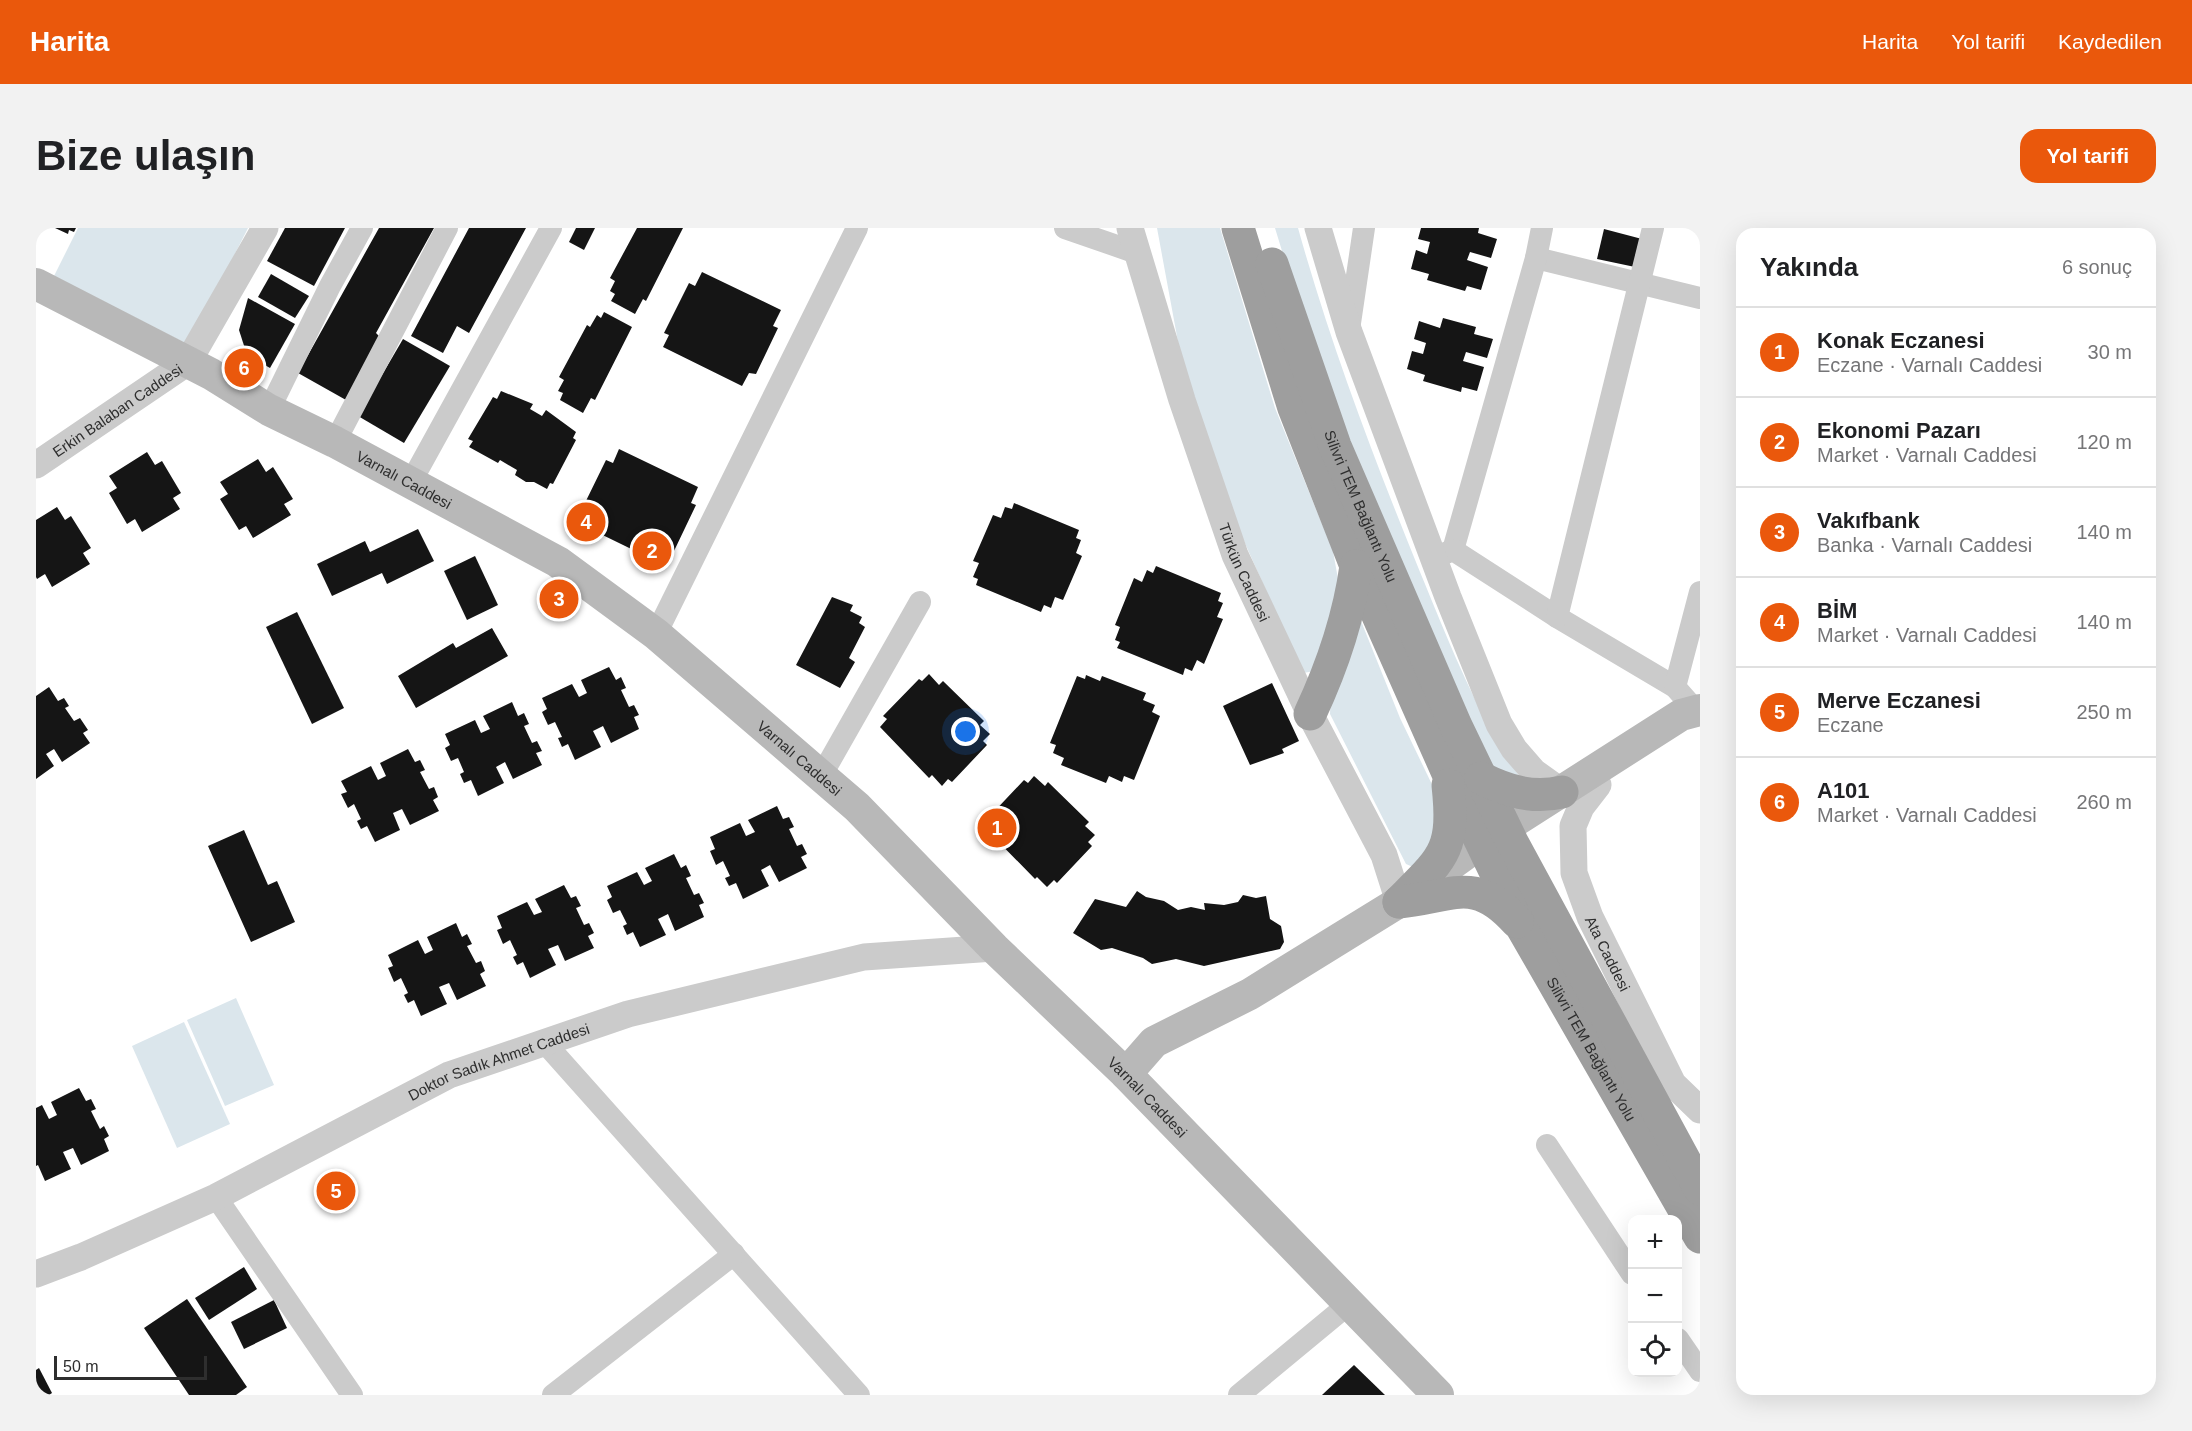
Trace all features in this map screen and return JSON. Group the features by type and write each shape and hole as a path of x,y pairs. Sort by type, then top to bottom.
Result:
{"highway":[{"name":"Silivri TEM Bağlantı Yolu","path":"1238,228 1294,408 1356,566 1447,771 1497,842 1700,1190"},
{"name":"Silivri TEM Bağlantı Yolu","path":"1260,228 1335,446 1425,659 1481,778 1523,929 1700,1237"},
{"path":"1310,714 1324,685 1351,603 1356,566"},
{"path":"1399,902 1436,865 1446,849 1451,819 1447,771"},
{"path":"1481,778 1504,788 1536,796 1562,792"},
{"path":"1399,902 1465,891 1474,892 1496,901 1523,929"}],"main road":[{"name":"Varnalı Caddesi","path":"36,284 188,362 269,410 335,442 558,562 656,633 856,807 994,948 1126,1074 1438,1395"},
{"path":"1497,842 1562,792 1681,715 1698,711"},
{"path":"1126,1074 1154,1042 1250,994 1497,842 1598,785 1687,727 1698,711"}],"street":[{"name":"Erkin Balaban Caddesi","path":"36,465 188,362 265,228"},
{"path":"269,410 330,286 362,228"},
{"path":"335,442 447,228"},
{"path":"411,482 551,228"},
{"path":"656,633 857,228"},
{"path":"1065,228 1134,240"},
{"path":"1318,228 1349,332 1443,554 1499,724 1514,749 1534,772 1562,792"},
{"path":"1349,332 1364,228"},
{"path":"1443,554 1536,258 1542,228"},
{"path":"1557,617 1653,228"},
{"name":"Türkün Caddesi","path":"1134,240 1182,400 1234,555 1310,714 1384,855 1399,902"},
{"path":"1536,258 1700,298"},
{"path":"1443,554 1557,617 1675,687 1698,711"},
{"path":"1675,687 1700,592"},
{"path":"820,778 920,602"},
{"name":"Ata Caddesi","path":"1598,785 1581,807 1573,826 1574,873 1590,917 1674,1084 1700,1110"},
{"name":"Doktor Sadık Ahmet Caddesi","path":"36,1274 216,1197 449,1075 628,1014 864,957 994,948"},
{"path":"545,1043 859,1395"},
{"path":"1547,1145 1629,1269"},
{"path":"216,1197 352,1395"},
{"path":"553,1395 734,1254"},
{"path":"1239,1395 1350,1303"},
{"path":"1682,1346 1700,1371"}],"shaded area":[{"path":"78,228 248,228 189,345 54,276"},
{"path":"1157,228 1220,228 1275,408 1333,551 1338,579 1337,608 1315,671 1303,673 1210,465 1186,385"},
{"path":"1275,228 1298,228 1354,402 1420,572 1481,712 1511,764 1528,788 1492,771 1408,603 1293,287"},
{"path":"1361,621 1400,718 1438,797 1443,818 1420,870 1406,864 1330,714 1331,690"},
{"path":"236,998 274,1085 225,1106 187,1020"},
{"path":"184,1022 230,1124 177,1148 132,1046"}],"building":[{"path":"55,228 76,228 74,232 69,230 68,234"},
{"path":"285,228 345,228 314,286 267,261"},
{"path":"379,228 434,228 376,333 381,338 346,400 298,373"},
{"path":"469,228 526,228 469,333 457,326 443,353 411,336"},
{"path":"576,228 595,228 584,250 569,242"},
{"path":"637,228 683,228 646,301 643,299 635,314 611,301 615,294 610,291 615,281 610,278"},
{"path":"1421,228 1479,228 1478,233 1497,239 1491,258 1470,252 1467,260 1488,267 1481,290 1467,286 1465,291 1427,280 1429,274 1411,269 1416,250 1427,254 1430,242 1418,239"},
{"path":"1604,229 1642,239 1635,267 1597,259"},
{"path":"702,272 781,310 773,326 778,328 756,374 749,373 742,386 663,347 669,335 664,333 689,283 695,286"},
{"path":"271,274 309,296 295,318 258,297"},
{"path":"248,298 295,324 270,368 247,355 239,330"},
{"path":"604,312 632,327 595,400 591,398 583,413 560,400 563,393 558,391 564,380 559,377 587,325 590,327 597,315 601,318"},
{"path":"1443,318 1476,327 1474,334 1493,339 1487,358 1466,352 1463,361 1484,367 1477,391 1462,387 1461,392 1423,381 1425,375 1407,369 1412,351 1423,354 1426,343 1414,339 1419,321 1440,328"},
{"path":"403,339 450,366 404,443 358,416"},
{"path":"501,391 533,404 530,409 542,416 546,410 576,432 573,438 576,440 553,484 550,483 547,489 534,482 526,482 515,475 517,470 500,460 498,463 469,447 473,441 468,439 493,397 497,399"},
{"path":"619,449 698,487 691,503 696,505 674,551 667,549 660,563 580,524 586,512 582,509 606,460 613,463"},
{"path":"147,452 155,465 162,461 181,493 173,498 180,509 142,532 135,519 127,524 109,493 117,488 109,476"},
{"path":"258,459 266,472 273,467 293,499 284,504 291,515 253,538 246,526 239,530 220,499 228,494 220,482"},
{"path":"1014,503 1079,530 1076,538 1081,540 1076,553 1082,556 1063,600 1055,597 1051,608 1044,605 1041,612 976,585 978,579 973,577 979,563 973,561 993,515 1001,518 1005,507 1012,509"},
{"path":"57,507 65,520 71,516 91,548 83,553 90,564 52,587 45,574 37,579 36,577 36,520"},
{"path":"418,529 434,561 387,584 382,573 332,596 317,564 365,541 370,552"},
{"path":"475,556 498,605 467,620 444,571"},
{"path":"1156,566 1221,593 1218,601 1223,603 1217,617 1223,619 1204,664 1197,660 1192,671 1185,668 1183,675 1117,648 1120,642 1115,640 1120,627 1115,625 1134,578 1142,582 1147,570 1153,573"},
{"path":"832,597 853,605 850,611 862,617 859,623 865,627 849,658 855,662 840,688 796,665"},
{"path":"297,612 344,708 312,724 266,627"},
{"path":"492,628 508,656 416,708 398,676 453,643 456,648"},
{"path":"609,667 616,680 621,677 626,688 621,690 629,707 634,705 639,715 634,717 639,729 611,743 603,726 593,731 601,747 575,760 568,744 562,747 558,738 562,737 555,722 548,725 542,712 547,709 542,698 572,684 579,697 587,693 581,680"},
{"path":"929,674 939,685 943,681 984,721 980,725 990,734 983,741 987,745 952,782 948,779 942,786 932,775 929,778 880,727 887,719 883,716 919,679 922,681"},
{"path":"1086,675 1100,681 1102,676 1146,693 1143,700 1155,705 1152,712 1160,716 1134,780 1124,776 1122,782 1109,776 1106,783 1061,765 1064,758 1053,753 1056,745 1050,743 1077,676 1085,679"},
{"path":"1272,683 1299,741 1282,749 1284,753 1250,765 1223,706"},
{"path":"49,687 58,701 64,698 69,706 65,708 74,721 80,718 88,730 83,733 90,743 62,762 54,749 46,754 54,766 36,779 36,696"},
{"path":"512,702 518,716 524,713 529,724 524,726 532,743 537,741 542,751 536,753 542,765 513,779 505,762 496,767 504,783 478,796 471,780 464,783 460,774 464,772 458,758 451,761 445,748 450,745 445,734 475,720 481,733 490,729 483,716"},
{"path":"408,749 415,762 420,760 425,770 420,772 429,789 434,787 438,797 433,800 439,811 410,825 402,809 393,813 400,830 375,842 367,826 361,829 357,821 361,819 354,804 348,808 341,794 347,792 341,781 371,766 378,780 386,776 380,763"},
{"path":"1034,776 1045,786 1048,782 1089,822 1085,826 1095,835 1088,842 1092,846 1057,883 1054,880 1047,887 1037,877 1035,879 985,828 993,820 989,817 1024,780 1028,783"},
{"path":"777,806 783,819 789,817 794,827 789,829 797,846 802,844 807,854 801,857 807,868 779,882 770,865 761,870 769,886 743,899 736,883 729,886 725,878 730,876 723,861 716,865 710,851 715,849 710,837 740,823 746,836 755,832 748,820"},
{"path":"244,830 268,885 277,881 295,922 251,942 208,846"},
{"path":"674,854 681,868 686,865 691,876 686,878 694,895 699,893 704,903 699,905 704,917 675,931 668,914 658,919 666,935 640,947 633,932 627,935 623,926 627,924 620,910 613,913 607,900 612,897 607,886 637,872 644,885 652,881 645,868"},
{"path":"564,885 571,898 576,896 581,906 576,908 584,925 589,923 594,933 588,936 594,948 565,961 558,945 548,949 556,965 530,978 523,962 517,965 513,957 517,955 510,940 503,944 497,930 502,928 497,916 527,902 534,915 542,912 535,899"},
{"path":"1137,891 1146,897 1164,901 1178,910 1191,907 1205,910 1204,903 1224,905 1238,902 1243,895 1256,898 1266,896 1270,919 1281,926 1284,942 1280,949 1204,966 1176,959 1152,964 1143,958 1112,948 1101,950 1073,933 1095,899 1126,907"},
{"path":"456,923 462,937 467,934 472,944 467,946 476,963 481,961 485,971 480,974 486,986 457,1000 449,983 439,987 447,1004 421,1016 414,1000 408,1003 404,995 408,993 401,978 394,982 388,968 393,966 388,955 418,940 425,954 433,950 427,937"},
{"path":"79,1088 86,1101 91,1099 96,1109 91,1111 100,1129 104,1126 109,1136 104,1139 109,1151 81,1165 73,1148 63,1152 71,1169 45,1181 38,1165 36,1166 36,1108 42,1105 49,1119 57,1115 51,1102"},
{"path":"244,1267 257,1289 209,1320 195,1298"},
{"path":"187,1299 247,1387 236,1395 189,1395 144,1328"},
{"path":"274,1300 287,1328 244,1349 231,1322"},
{"path":"1354,1365 1385,1395 1322,1395"},
{"path":"39,1368 52,1393 49,1395 36,1395 36,1370"}],"place":[{"name":"A101","path":"244,368"},
{"name":"BİM","path":"586,522"},
{"name":"Ekonomi Pazarı","path":"652,551"},
{"name":"Vakıfbank","path":"559,599"},
{"name":"Konak Eczanesi","path":"997,828"},
{"name":"Merve Eczanesi","path":"336,1191"}]}
